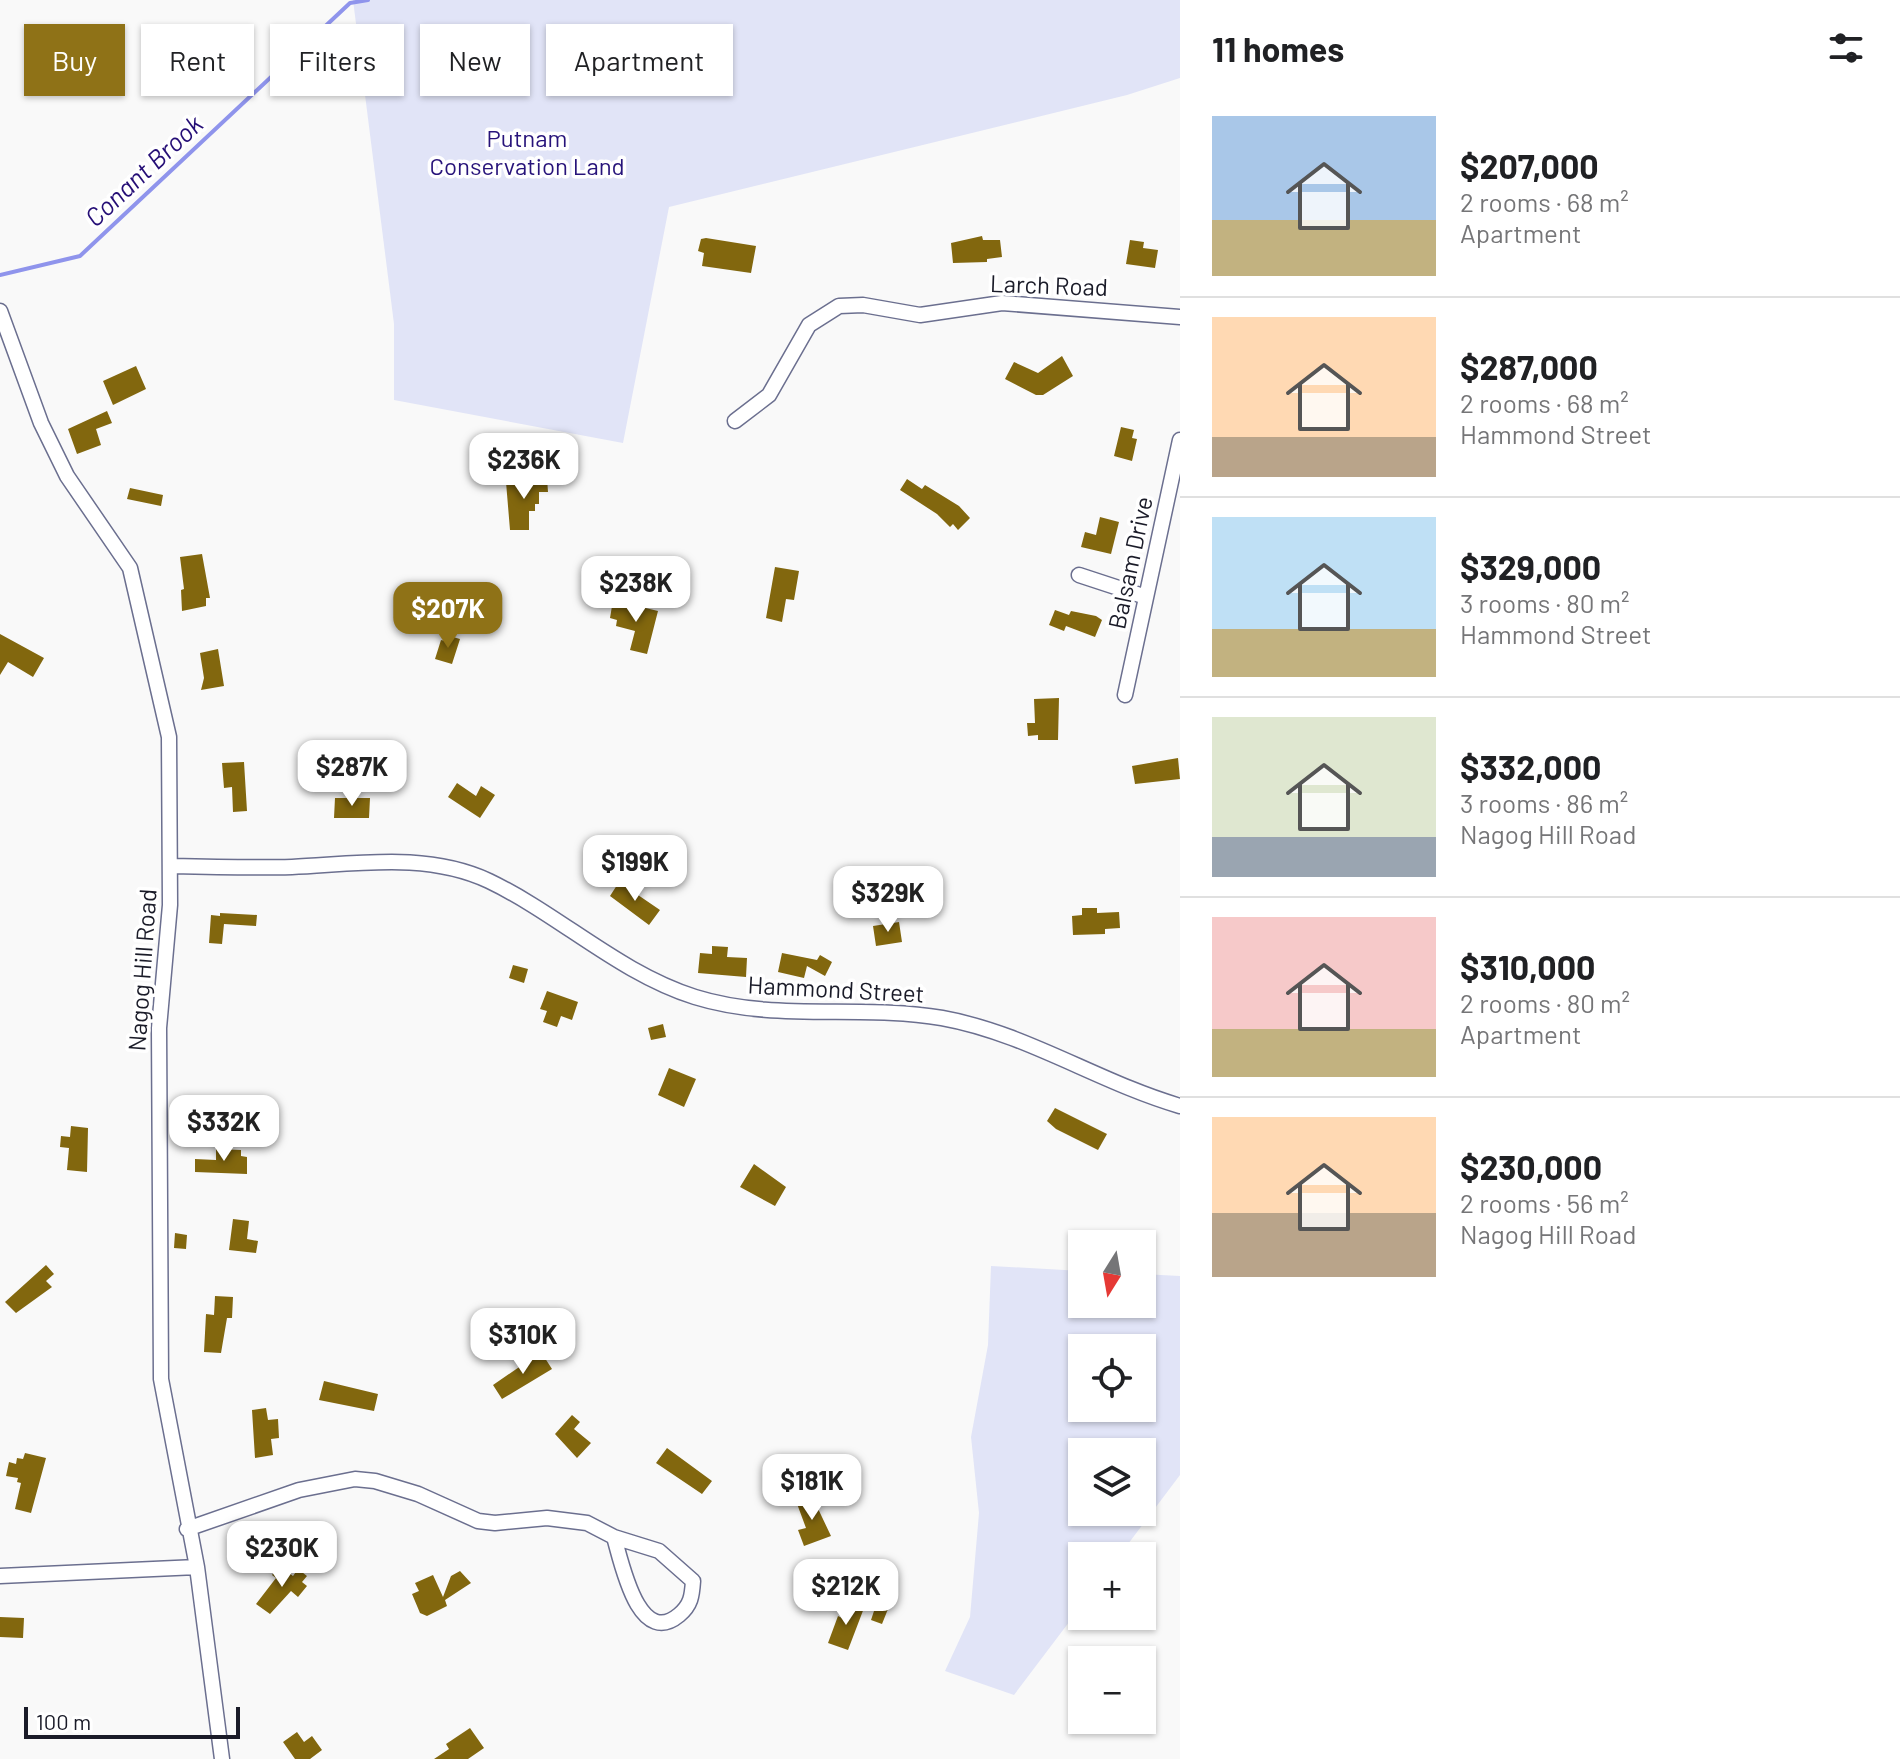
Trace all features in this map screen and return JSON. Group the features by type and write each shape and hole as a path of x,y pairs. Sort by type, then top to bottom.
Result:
{"street":[{"name":"Larch Road","path":"735,421 769,395 809,325 823,314 845,305 863,305 913,315 1002,303 1180,317"},
{"name":"Nagog Hill Road","path":"0,311 41,423 67,476 130,568 169,737 171,866 159,1028 161,1364 187,1529 197,1567 222,1759"},
{"name":"Balsam Drive","path":"1125,695 1180,440"},
{"path":"1079,575 1146,597"},
{"name":"Hammond Street","path":"171,866 268,868 400,861 440,865 489,881 597,950 693,996 738,1007 786,1011 891,1011 989,1028 1120,1086 1180,1106"},
{"path":"187,1529 299,1490 355,1479 375,1481 418,1494 478,1521 495,1523 547,1518 587,1523 614,1537 659,1551 693,1581 688,1606 677,1617 668,1622 653,1620 643,1613 627,1585 614,1537"},
{"path":"0,1576 197,1567"}],"green space":[{"name":"Putnam Conservation Land","path":"353,0 1180,0 1180,78 1127,95 669,207 623,443 394,400 394,324 365,96 404,96 404,24 356,24"},
{"path":"991,1266 1068,1270 1068,1318 1156,1318 1156,1275 1180,1276 1180,1475 1156,1507 1156,1438 1068,1438 1068,1526 1142,1526 1130,1542 1068,1542 1068,1624 1014,1695 945,1671 970,1617 979,1513 971,1437 988,1345"}],"building":[{"path":"982,236 983,240 1000,240 1002,257 987,259 987,262 953,263 951,243"},
{"path":"701,239 756,246 751,273 702,266 704,253 698,251"},
{"path":"1130,240 1144,242 1143,248 1158,250 1155,268 1126,264"},
{"path":"1062,356 1073,376 1043,395 1036,395 1005,379 1014,362 1038,373"},
{"path":"136,366 146,389 113,405 103,381"},
{"path":"107,411 112,423 96,429 101,445 77,454 68,429"},
{"path":"1121,427 1134,430 1132,438 1137,439 1132,461 1114,456"},
{"path":"533,478 547,478 548,492 539,492 539,504 535,504 535,511 529,511 529,530 510,530 506,482 533,482"},
{"path":"907,479 922,489 925,485 959,506 970,518 958,530 953,524 950,527 937,514 900,490"},
{"path":"130,488 163,495 161,506 127,499"},
{"path":"1100,517 1119,522 1111,554 1081,547 1085,532 1096,535"},
{"path":"202,554 210,598 206,598 206,606 182,611 181,590 184,589 180,557"},
{"path":"775,567 799,571 794,600 786,599 782,622 766,618"},
{"path":"621,602 658,611 647,654 630,650 635,631 616,626 617,620 610,618 612,606 620,608"},
{"path":"1055,610 1069,615 1071,611 1096,616 1102,620 1095,637 1066,626 1064,631 1049,625"},
{"path":"0,634 44,658 33,677 8,662 0,675"},
{"path":"446,635 460,639 452,664 435,659 441,640 445,641"},
{"path":"218,649 224,686 201,690 204,678 200,653"},
{"path":"1059,698 1058,740 1038,740 1038,735 1028,736 1027,723 1035,723 1034,699"},
{"path":"1178,758 1180,779 1135,784 1132,766"},
{"path":"244,762 247,811 233,812 232,787 224,788 222,763"},
{"path":"457,783 476,796 481,786 495,795 480,818 448,797"},
{"path":"335,798 370,798 369,818 334,818"},
{"path":"619,882 660,910 649,925 610,896"},
{"path":"1082,908 1097,908 1097,913 1119,912 1120,928 1105,929 1105,934 1073,935 1072,916 1082,915"},
{"path":"220,913 257,915 256,926 224,924 222,944 209,943 211,915 220,916"},
{"path":"899,922 902,942 876,946 873,926"},
{"path":"712,946 728,947 727,957 747,958 746,977 698,973 700,953 712,954"},
{"path":"782,953 817,960 820,955 832,962 825,976 807,966 804,978 778,972"},
{"path":"513,965 528,969 524,983 509,978"},
{"path":"547,991 578,1002 572,1020 561,1016 557,1027 543,1022 547,1011 540,1009"},
{"path":"663,1024 666,1037 651,1040 648,1028"},
{"path":"669,1068 696,1079 684,1107 658,1095"},
{"path":"1055,1108 1107,1134 1098,1150 1056,1129 1047,1121"},
{"path":"71,1126 88,1128 87,1172 67,1170 69,1148 60,1147 61,1136 70,1137"},
{"path":"216,1149 241,1150 241,1156 247,1157 247,1174 195,1172 195,1159 216,1160"},
{"path":"754,1164 786,1187 775,1206 740,1187"},
{"path":"233,1219 249,1221 247,1239 258,1241 256,1253 229,1250"},
{"path":"175,1233 187,1235 186,1249 174,1248"},
{"path":"46,1265 54,1274 46,1281 52,1287 16,1313 5,1302"},
{"path":"215,1296 233,1297 232,1318 227,1318 221,1353 204,1352 206,1314 214,1315"},
{"path":"541,1352 552,1369 502,1399 493,1385"},
{"path":"324,1381 378,1394 374,1411 319,1400"},
{"path":"266,1408 268,1420 278,1419 279,1438 271,1439 273,1455 255,1458 252,1410"},
{"path":"572,1415 580,1422 574,1429 591,1443 577,1458 555,1434"},
{"path":"667,1448 712,1481 702,1494 656,1463"},
{"path":"25,1453 46,1458 31,1513 15,1509 21,1483 17,1482 18,1478 6,1476 9,1462 16,1464 17,1458 23,1459"},
{"path":"812,1496 831,1536 804,1546 798,1530 806,1528 796,1501"},
{"path":"279,1565 293,1576 298,1569 307,1576 302,1582 307,1586 298,1597 291,1591 270,1614 256,1604 276,1578 272,1575"},
{"path":"460,1571 471,1583 445,1600 447,1606 427,1616 420,1613 412,1594 419,1591 415,1583 433,1575 443,1597 451,1576"},
{"path":"878,1599 890,1604 882,1624 871,1620"},
{"path":"850,1603 864,1608 848,1650 828,1643 838,1616 844,1619"},
{"path":"0,1617 24,1618 23,1638 0,1637"},
{"path":"470,1728 484,1748 468,1759 434,1759 449,1749 446,1744"},
{"path":"297,1732 304,1742 312,1736 322,1750 310,1759 295,1759 283,1742"}],"waterway":[{"name":"Conant Brook","path":"0,275 80,256 350,3 368,0"}]}
